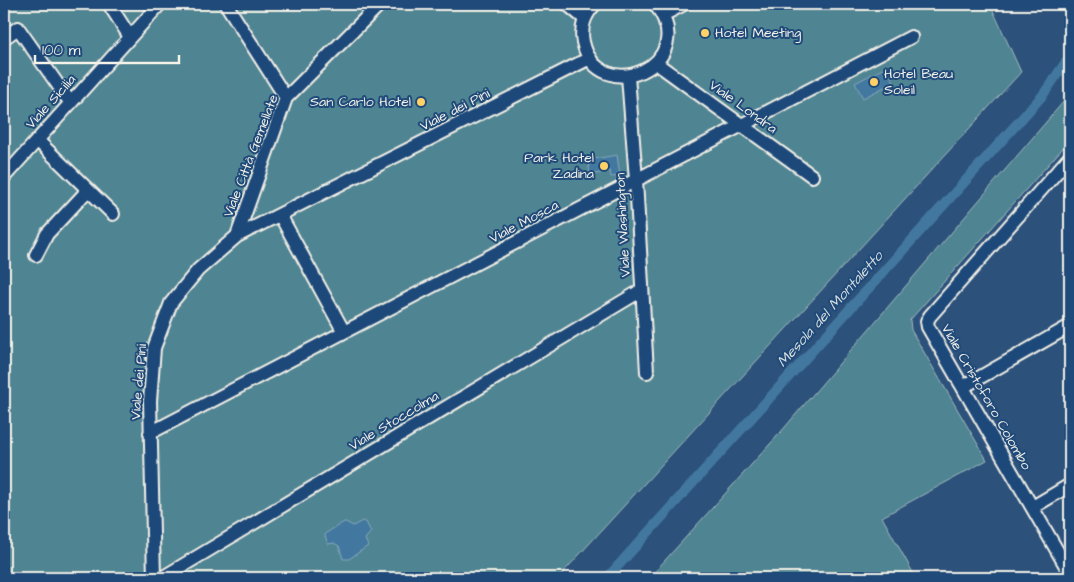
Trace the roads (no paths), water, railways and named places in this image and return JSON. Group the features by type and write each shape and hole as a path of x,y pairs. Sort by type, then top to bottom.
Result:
{"street":[{"path":"109,4 130,37"},
{"name":"Viale Sicilia","path":"4,177 160,4"},
{"path":"226,4 286,98"},
{"name":"Viale Città Gemellate","path":"237,236 286,98 380,4"},
{"path":"567,4 585,19"},
{"path":"595,4 585,19 582,29 582,39 590,58 600,69 614,75 628,76 648,70 656,63 663,52 667,40 667,27 663,15 655,4"},
{"path":"663,15 684,4"},
{"path":"4,38 18,28 70,102"},
{"name":"Viale Mosca","path":"150,433 911,37"},
{"name":"Viale dei Pini","path":"154,578 150,401 154,348 170,303 198,270 237,236 590,58"},
{"name":"Viale Londra","path":"656,63 812,176"},
{"name":"Viale Washington","path":"628,76 647,372"},
{"path":"37,140 113,214"},
{"name":"Viale Cristoforo Colombo","path":"1070,157 927,321 928,327 1070,573"},
{"path":"36,255 47,234 88,190"},
{"path":"280,215 344,332"},
{"name":"Viale Stoccolma","path":"162,578 642,290"},
{"path":"963,387 1070,326"},
{"path":"1033,507 1070,485"}],"water":[{"name":"Hotel Beau Soleil","path":"886,67 894,82 863,98 855,83"},
{"name":"Park Hotel Zadina","path":"617,155 620,176 611,177 610,171 590,175 588,160"},
{"path":"362,521 366,522 371,532 365,539 368,546 349,559 343,559 339,546 334,543 328,544 325,536 326,533 344,522 353,526"}],"waterway":[{"name":"Mesola del Montaletto","path":"607,578 1043,95 1070,56"}],"railway":[{"path":"4,569 9,578"}],"place":[{"name":"Hotel Meeting","path":"705,33"},
{"name":"Hotel Beau Soleil","path":"874,82"},
{"name":"San Carlo Hotel","path":"421,102"},
{"name":"Park Hotel Zadina","path":"604,166"}]}
